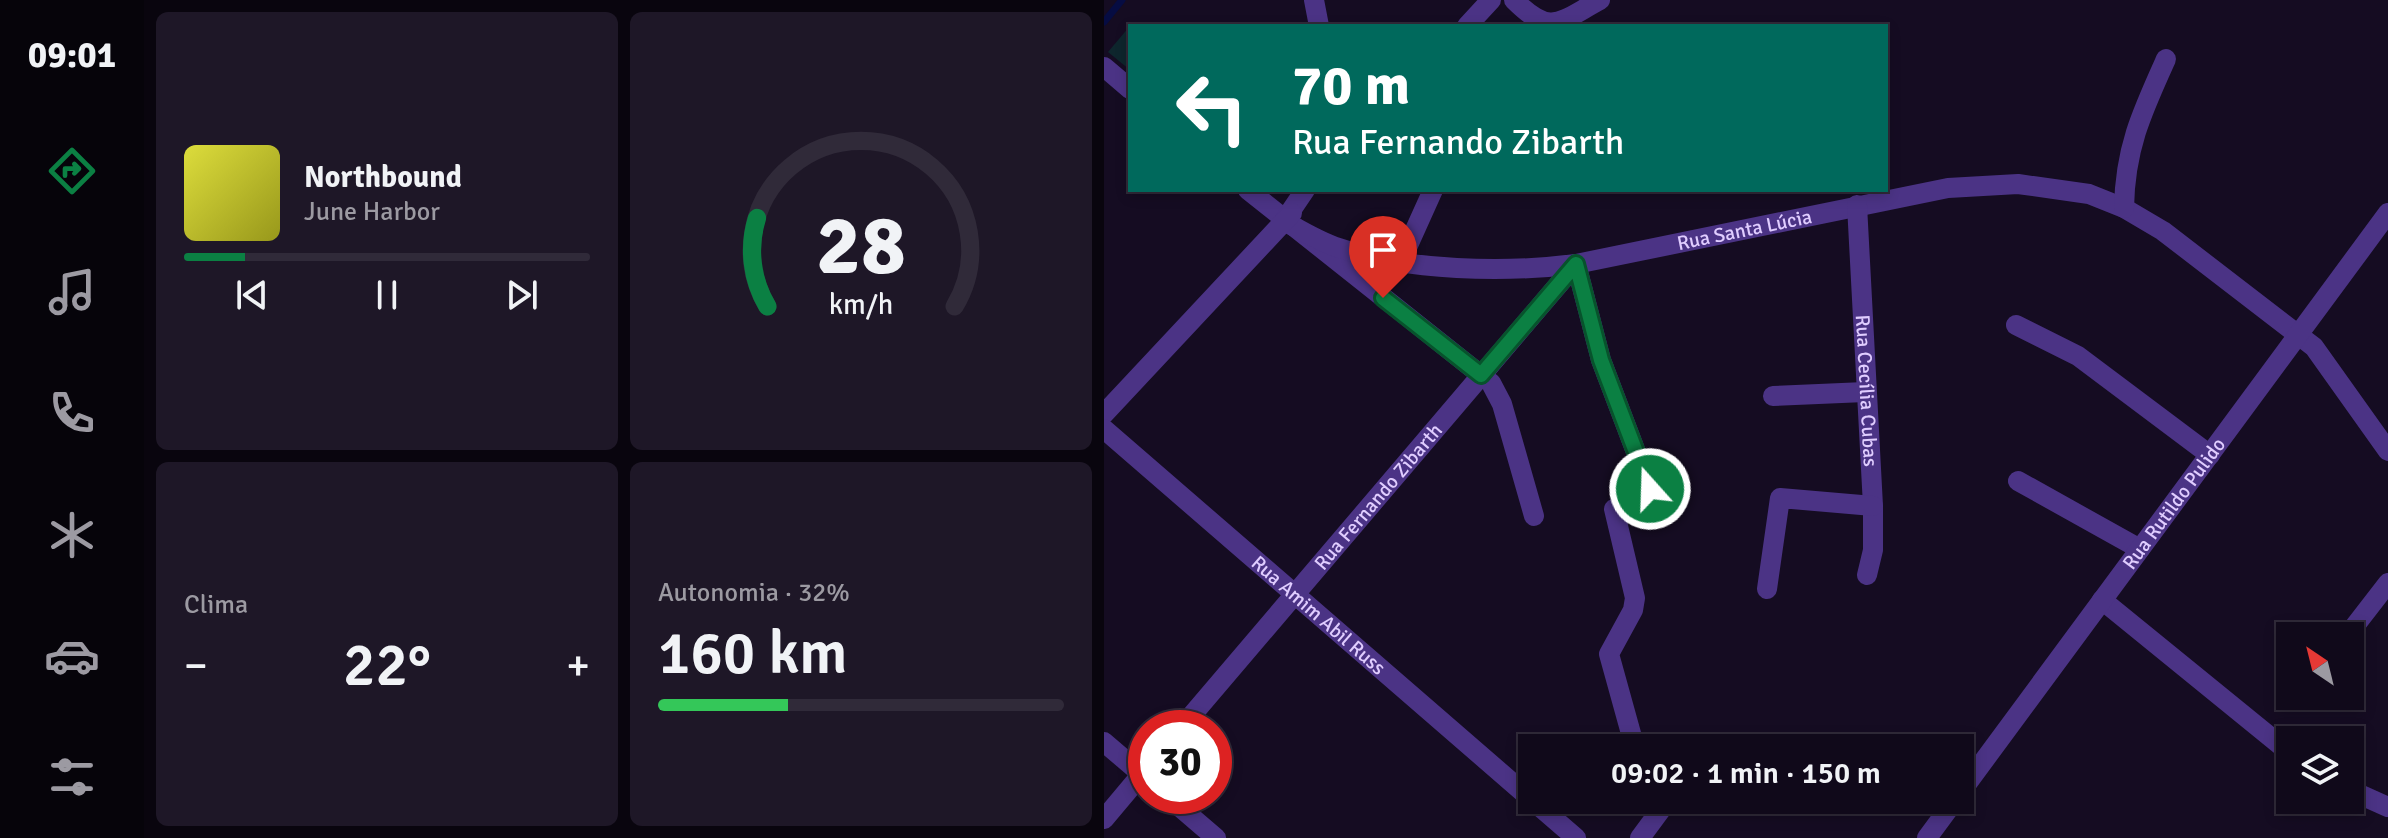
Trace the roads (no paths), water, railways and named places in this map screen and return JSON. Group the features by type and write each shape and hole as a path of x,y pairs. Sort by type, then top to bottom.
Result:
{"street":[{"path":"1314,0 1319,24"},
{"path":"1469,24 1491,0"},
{"path":"1514,0 1534,20 1552,24 1600,0"},
{"path":"2124,208 2125,165 2132,136 2166,59"},
{"path":"1104,67 1128,87"},
{"name":"Rua Santa Lúcia","path":"1284,221 1336,247 1401,261 1527,268 1576,264 1948,188 2018,184 2089,194 2124,208 2204,260 2298,335 2323,357 2388,451"},
{"path":"1250,192 1481,375 1497,391 1534,516"},
{"path":"1284,221 1304,192"},
{"path":"1104,414 1312,192"},
{"path":"1401,261 1432,192"},
{"name":"Rua Cecília Cubas","path":"1857,205 1873,506 1873,550 1867,575"},
{"name":"Rua Rutildo Pulido","path":"1974,774 2298,335 2379,241 2388,213"},
{"path":"1576,264 1601,360 1650,489"},
{"name":"Rua Fernando Zibarth","path":"1196,710 1576,264"},
{"path":"2016,325 2078,356 2210,455"},
{"path":"1773,396 1865,392"},
{"name":"Rua Amim Abil Russ","path":"1104,429 1576,838"},
{"path":"2018,481 2140,549"},
{"path":"1767,589 1780,498 1873,506"},
{"path":"1614,509 1635,598 1629,619 1611,644 1609,654 1631,734"},
{"path":"2358,622 2388,583"},
{"path":"2102,600 2276,742"},
{"path":"1104,742 1128,761"},
{"path":"1104,819 1128,793"},
{"path":"2364,796 2388,807"},
{"path":"1188,814 1216,838"},
{"path":"1640,838 1658,814"},
{"path":"1927,838 1945,814"}],"waterway":[{"path":"1104,22 1122,0"}]}
